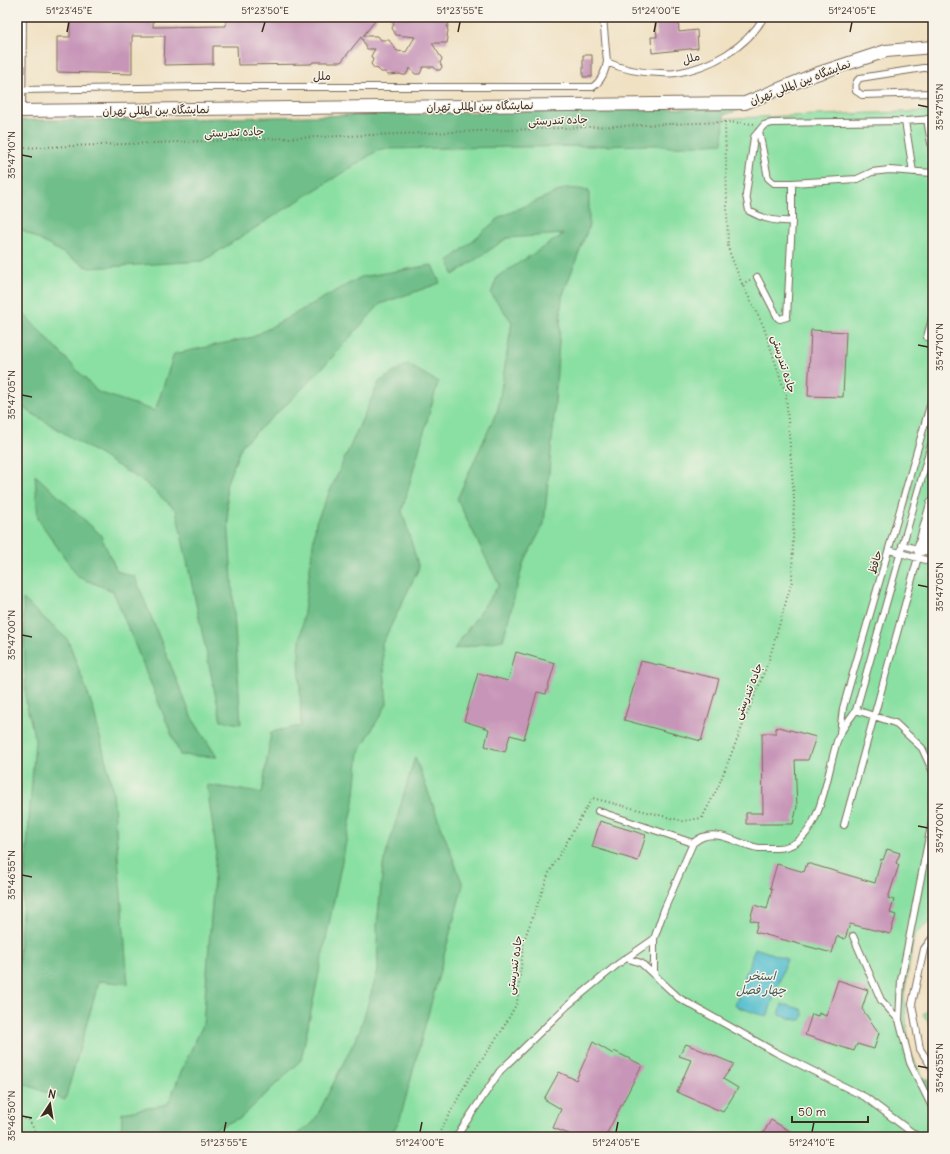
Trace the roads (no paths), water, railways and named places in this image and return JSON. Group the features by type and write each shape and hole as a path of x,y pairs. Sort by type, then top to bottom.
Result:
{"street":[{"name":"نمایشگاه بین المللی تهران","path":"19,111 744,103 816,74 886,51 933,47"},
{"path":"918,554 933,504"}],"lane":[{"path":"19,111 22,90 23,17"},
{"name":"ملل","path":"22,90 197,87 593,87 599,82 605,72 607,62 603,17"},
{"name":"ملل","path":"607,62 642,73 675,73 705,65 727,55 758,27 764,17"},
{"path":"933,68 923,68 860,78 856,81 855,86 856,91 862,95 933,93"},
{"path":"792,221 783,222 760,218 749,211 746,195 754,138 764,125 772,123 905,121 930,119 933,155"},
{"path":"905,121 913,172"},
{"path":"759,131 768,178 774,183 857,179 872,172 889,170 933,173"},
{"path":"757,277 778,318 780,319 787,317 792,221 792,183"},
{"path":"927,338 933,315"},
{"name":"حافظ","path":"839,736 843,708 933,395"},
{"name":"حافظ","path":"839,736 856,710 933,438"},
{"path":"902,545 933,562"},
{"path":"889,550 900,553 933,553"},
{"path":"844,825 918,554"},
{"path":"856,710 895,723 922,748 933,772"},
{"path":"654,976 654,939 664,910 693,844 702,837 712,835 758,848 783,848 797,842 809,830 815,817 826,786 839,736"},
{"path":"598,812 693,844"},
{"path":"933,816 901,980 899,1020 910,1063 933,1109"},
{"path":"853,936 881,1000 899,1020"},
{"path":"933,937 924,949 912,1004 920,1049 933,1069"},
{"path":"456,1137 500,1072 567,1006 626,958 654,939"},
{"path":"626,958 641,963 679,998 775,1052 865,1097 918,1137"}],"water":[{"name":"استخر چهار فصل","path":"755,948 787,959 767,1017 735,1006"},
{"path":"782,1004 801,1009 803,1012 803,1017 801,1020 779,1015"}]}
